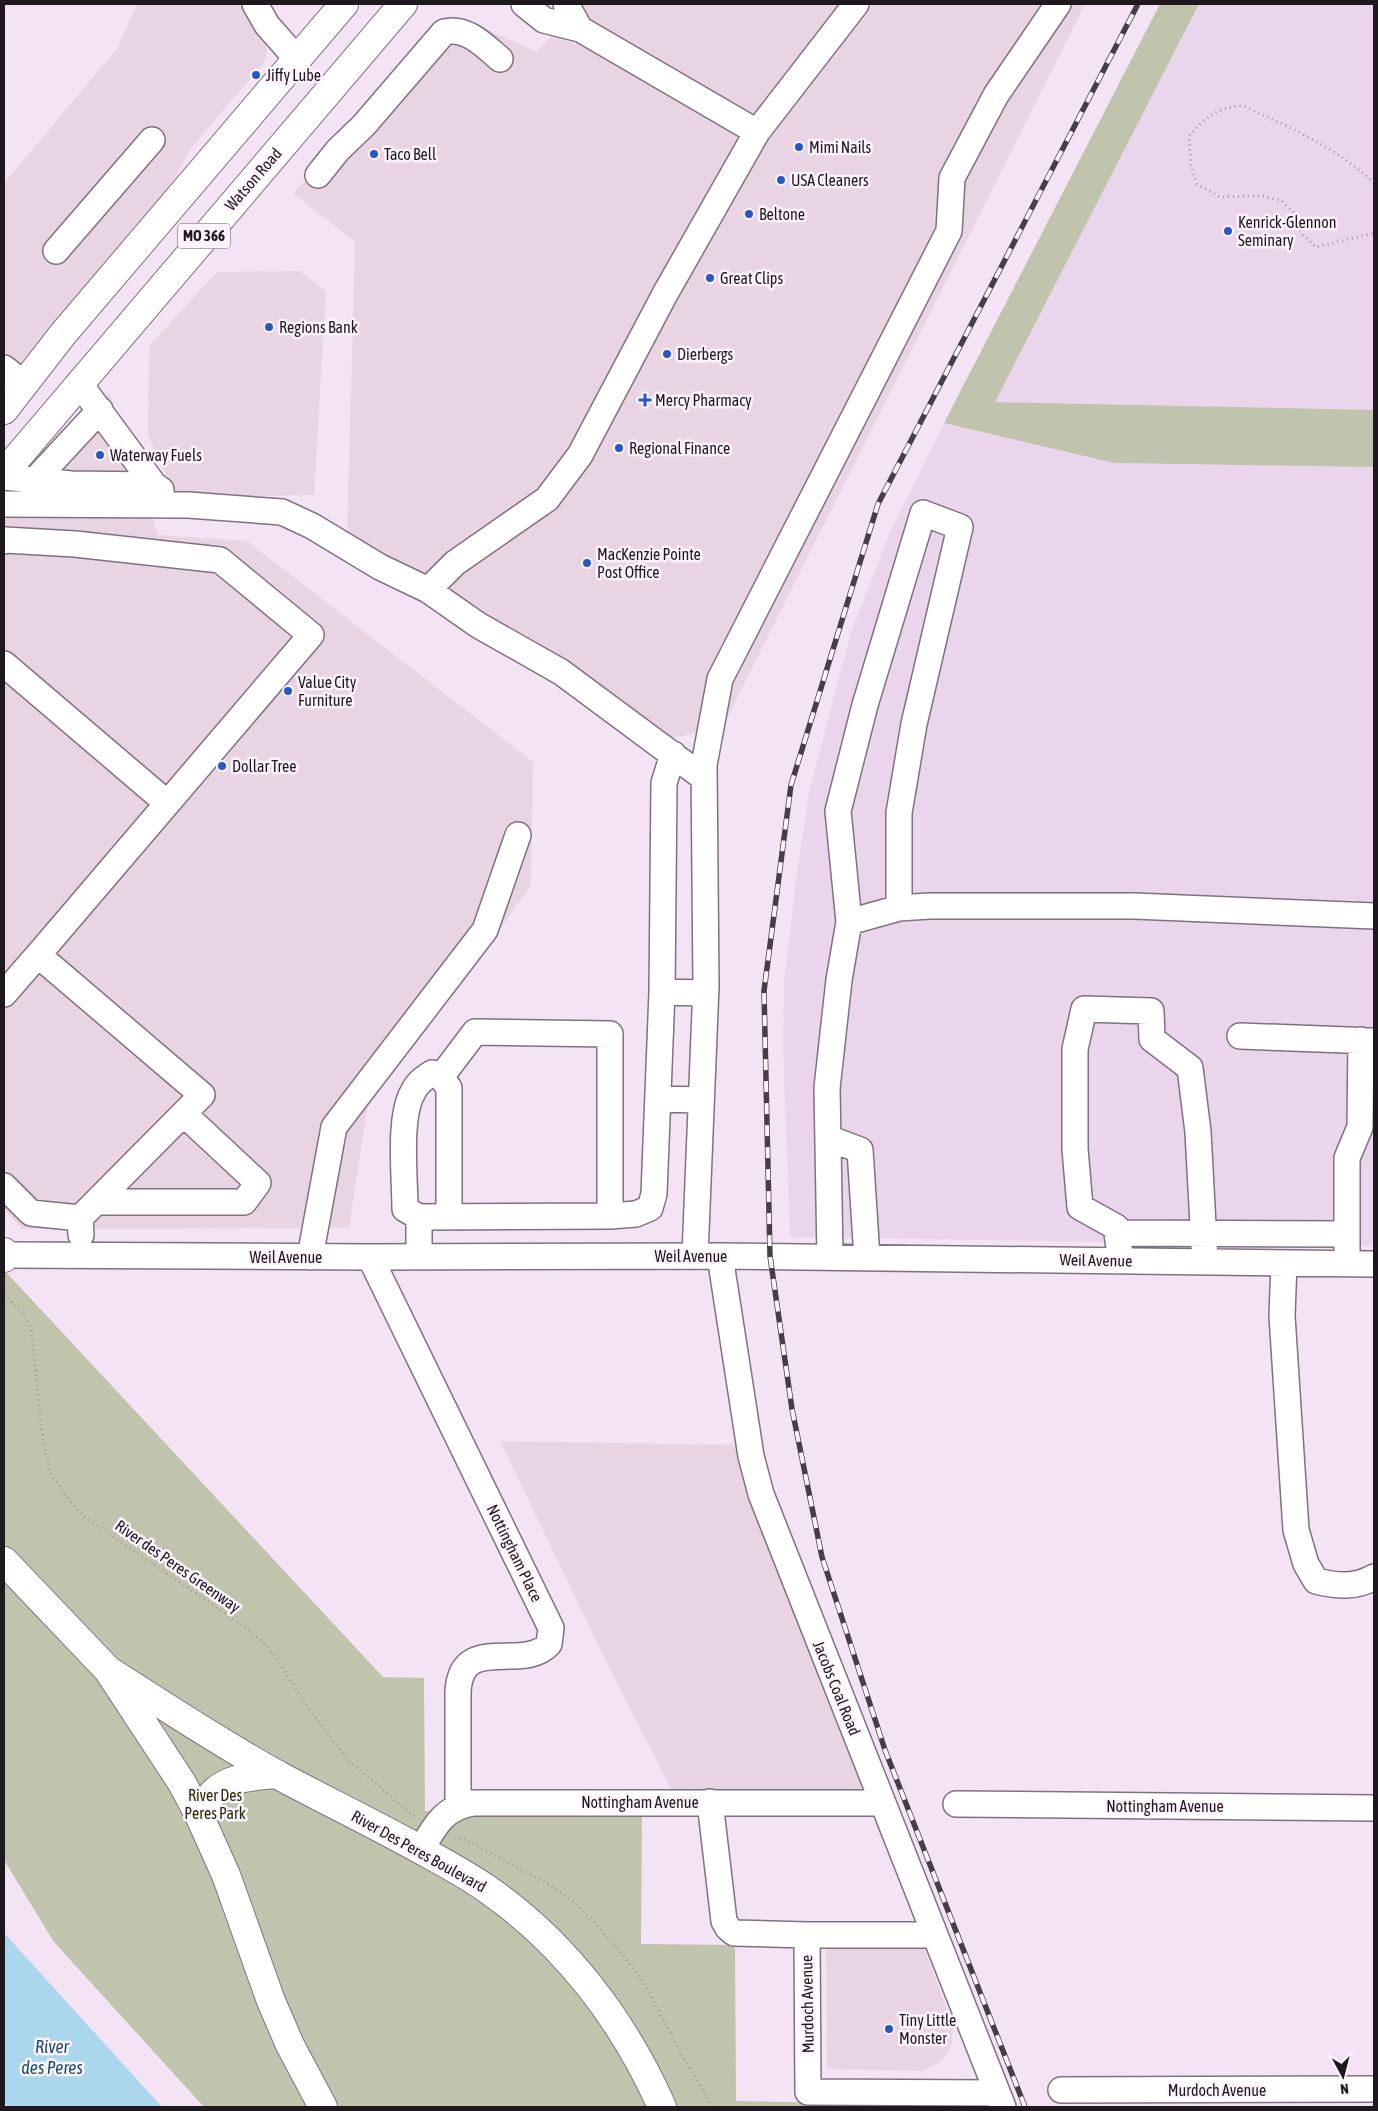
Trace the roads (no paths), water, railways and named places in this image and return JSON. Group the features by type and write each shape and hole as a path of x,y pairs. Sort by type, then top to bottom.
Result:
{"main road":[{"name":"MO 366","path":"4,410 14,376 94,296 344,4"},
{"name":"Watson Road","path":"5,473 79,383 403,4"},
{"name":"River Des Peres Boulevard","path":"4,1561 108,1670 165,1755 199,1815 226,1875 271,2001 290,2045 323,2107"},
{"name":"River Des Peres Boulevard","path":"108,1670 191,1723 277,1774 421,1850 471,1879 507,1903 541,1932 566,1958 615,2020 641,2063 662,2107"},
{"path":"199,1815 208,1798 219,1788 252,1777 277,1774"}],"street":[{"path":"255,4 267,25 297,59"},
{"path":"524,4 544,20 580,29 757,132"},
{"path":"566,4 580,29"},
{"path":"428,590 455,562 548,499 580,455 665,294 757,132 856,4"},
{"path":"695,1256 706,993 704,765 720,679 949,231 952,178 996,95 1058,4"},
{"path":"318,175 338,150 364,125 444,32 449,30 466,33 500,59"},
{"path":"56,251 152,140"},
{"path":"79,383 100,410 158,495"},
{"path":"36,479 100,410"},
{"path":"5,473 36,479 71,494"},
{"path":"4,504 71,494 158,495 282,512 312,526 380,567 428,590 478,625 560,672 704,778"},
{"path":"830,1257 827,1088 839,980 848,922 838,811 865,705 923,513 960,527 914,724 899,813 899,908"},
{"path":"4,536 220,560 311,635 4,994"},
{"path":"4,541 48,542"},
{"path":"4,664 167,803"},
{"path":"449,1216 449,1088 441,1077 432,1073 421,1080 412,1092 405,1114 406,1209 419,1217 613,1216 636,1214 650,1208 654,1194 659,1099 664,783 673,754"},
{"path":"310,1257 334,1126 485,930 518,835"},
{"path":"848,922 899,908 929,906 1134,906 1374,916"},
{"path":"38,955 202,1095 88,1210 83,1255"},
{"path":"662,992 706,993"},
{"path":"1121,1261 1116,1227 1080,1207 1075,1149 1076,1049 1084,1009 1151,1010 1152,1039 1190,1068 1198,1141 1205,1262"},
{"path":"441,1077 475,1032 610,1034 615,1256"},
{"path":"1240,1036 1367,1040 1360,1127 1347,1158 1347,1263"},
{"path":"659,1099 701,1100"},
{"path":"4,1186 31,1213 244,1202 258,1183 184,1114"},
{"path":"828,1138 860,1150 867,1258"},
{"path":"419,1217 419,1257"},
{"path":"1116,1233 1347,1234"},
{"name":"Weil Avenue","path":"5,1255 310,1257 720,1256 1374,1264"},
{"name":"Jacobs Coal Road","path":"720,1256 751,1456 761,1494 1000,2100"},
{"name":"Nottingham Place","path":"370,1257 551,1628 549,1644 542,1650 532,1653 480,1658 462,1672 458,1680 458,1806"},
{"path":"1284,1263 1282,1316 1296,1530 1306,1564 1316,1581 1337,1586 1365,1582 1374,1577"},
{"name":"Nottingham Avenue","path":"458,1806 487,1802 882,1803"},
{"name":"Murdoch Avenue","path":"710,1802 724,1921 728,1928 734,1933 807,1935 808,2092 1000,2100"},
{"name":"Nottingham Avenue","path":"956,1804 1374,1808"},
{"path":"421,1850 432,1830 451,1809 458,1806"},
{"path":"807,1935 934,1935"},
{"name":"Murdoch Avenue","path":"1061,2090 1374,2089"}],"water":[{"name":"River des Peres","path":"4,1933 162,2107 8,2107 4,2102"}],"railway":[{"path":"1025,2107 885,1750 822,1557 792,1409 770,1256 764,991 791,785 878,504 1138,4"}],"place":[{"name":"Jiffy Lube","path":"256,75"},
{"name":"Mimi Nails","path":"799,147"},
{"name":"Taco Bell","path":"374,154"},
{"name":"USA Cleaners","path":"781,180"},
{"name":"Beltone","path":"749,214"},
{"name":"Kenrick-Glennon Seminary","path":"1228,231"},
{"name":"Great Clips","path":"710,278"},
{"name":"Regions Bank","path":"269,327"},
{"name":"Dierbergs","path":"667,354"},
{"name":"Mercy Pharmacy","path":"645,400"},
{"name":"Regional Finance","path":"619,448"},
{"name":"Waterway Fuels","path":"100,455"},
{"name":"MacKenzie Pointe Post Office","path":"587,563"},
{"name":"Value City Furniture","path":"288,691"},
{"name":"Dollar Tree","path":"222,766"},
{"name":"Tiny Little Monster","path":"889,2029"}],"park label":[{"name":"River Des Peres Park","path":"215,1804"}]}
